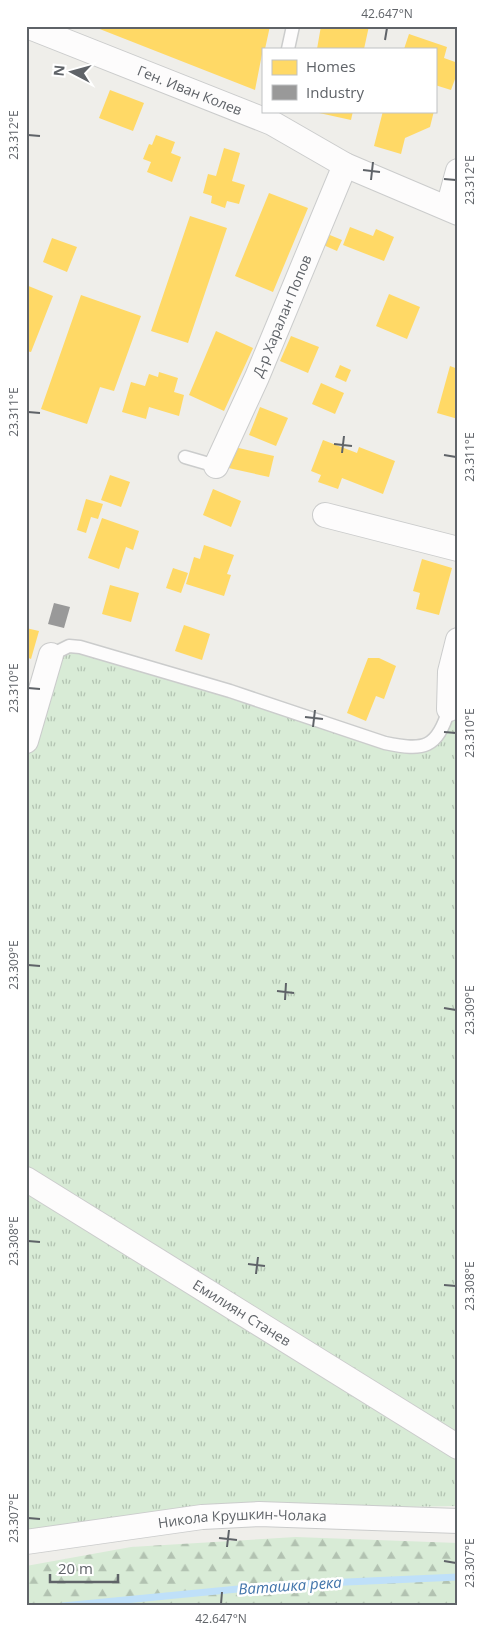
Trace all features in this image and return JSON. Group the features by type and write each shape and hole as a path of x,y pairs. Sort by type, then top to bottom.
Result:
{"street":[{"name":"Ген. Иван Колев","path":"27,26 273,117 345,165 453,210"},
{"name":"Д-р Харалан Попов","path":"216,466 260,368 345,165"},
{"path":"453,210 458,171"},
{"path":"325,515 458,549"},
{"path":"449,709 450,672 458,640"},
{"path":"26,741 51,655"},
{"name":"Емилиян Станев","path":"26,1179 458,1447"},
{"name":"Никола Крушкин-Чолака","path":"26,1542 202,1517 240,1515 369,1516 458,1521"}],"lane":[{"path":"288,48 292,26"},
{"path":"185,457 216,466"},
{"path":"51,655 69,646 80,647 230,691 385,742 410,748 421,746 438,736 443,728 449,709"}],"green space":[{"path":"69,646 326,723 421,746 458,710 458,1506 210,1510 26,1533 26,741 51,655"},
{"path":"296,1537 458,1543 458,1606 26,1606 26,1566 131,1547"}],"building: Homes":[{"path":"92,26 270,26 265,48 262,48 255,90"},
{"path":"321,26 369,26 364,48 317,48"},
{"path":"409,34 447,47 444,58 458,63 458,71 451,90 436,85 436,48 404,48"},
{"path":"110,90 144,103 133,131 99,118"},
{"path":"315,112 353,112 351,120"},
{"path":"383,112 434,112 430,127 405,138 401,154 374,146"},
{"path":"156,135 175,142 171,153 181,157 172,182 147,172 151,162 143,159 149,144 152,145"},
{"path":"224,148 240,153 232,181 245,185 239,204 227,201 225,208 211,203 212,196 203,193 208,174 216,176"},
{"path":"269,193 308,208 273,292 235,276"},
{"path":"190,216 227,228 188,343 151,331"},
{"path":"350,227 373,236 376,229 394,237 384,261 343,245"},
{"path":"325,233 342,240 337,251 321,244"},
{"path":"52,238 77,247 67,272 43,262"},
{"path":"26,285 53,296 31,352 26,351"},
{"path":"389,294 420,307 407,339 376,326"},
{"path":"81,295 141,316 114,391 100,387 87,424 41,409"},
{"path":"216,331 253,348 224,411 189,395"},
{"path":"291,336 319,347 308,373 280,361"},
{"path":"340,365 351,370 346,382 335,377"},
{"path":"450,366 458,369 458,419 437,413"},
{"path":"159,372 178,378 174,392 184,395 179,416 149,407 146,419 122,412 131,382 145,386 149,374 158,377"},
{"path":"321,383 344,393 335,414 312,404"},
{"path":"260,407 288,418 276,446 249,435"},
{"path":"323,440 357,453 359,447 395,461 383,494 342,478 338,489 318,482 321,475 311,471"},
{"path":"230,446 274,456 269,477 224,467"},
{"path":"110,475 130,482 121,507 101,500"},
{"path":"213,489 241,501 231,527 203,515"},
{"path":"86,499 103,504 98,519 91,517 86,533 77,530"},
{"path":"102,518 139,531 133,550 126,547 119,569 88,558"},
{"path":"204,545 234,555 227,574 231,575 224,596 186,584 194,557 200,559"},
{"path":"422,559 452,568 439,615 416,609 420,593 413,591"},
{"path":"173,568 188,573 181,593 166,588"},
{"path":"110,585 139,593 131,622 102,614"},
{"path":"184,625 210,634 202,660 175,651"},
{"path":"26,628 39,631 31,659 26,657"},
{"path":"368,658 379,658 396,666 384,699 376,696 366,721 347,713"}],"building: Industry":[{"path":"54,603 70,607 64,628 48,624"}],"waterway":[{"name":"Ваташка река","path":"63,1606 280,1585 458,1577"}]}
